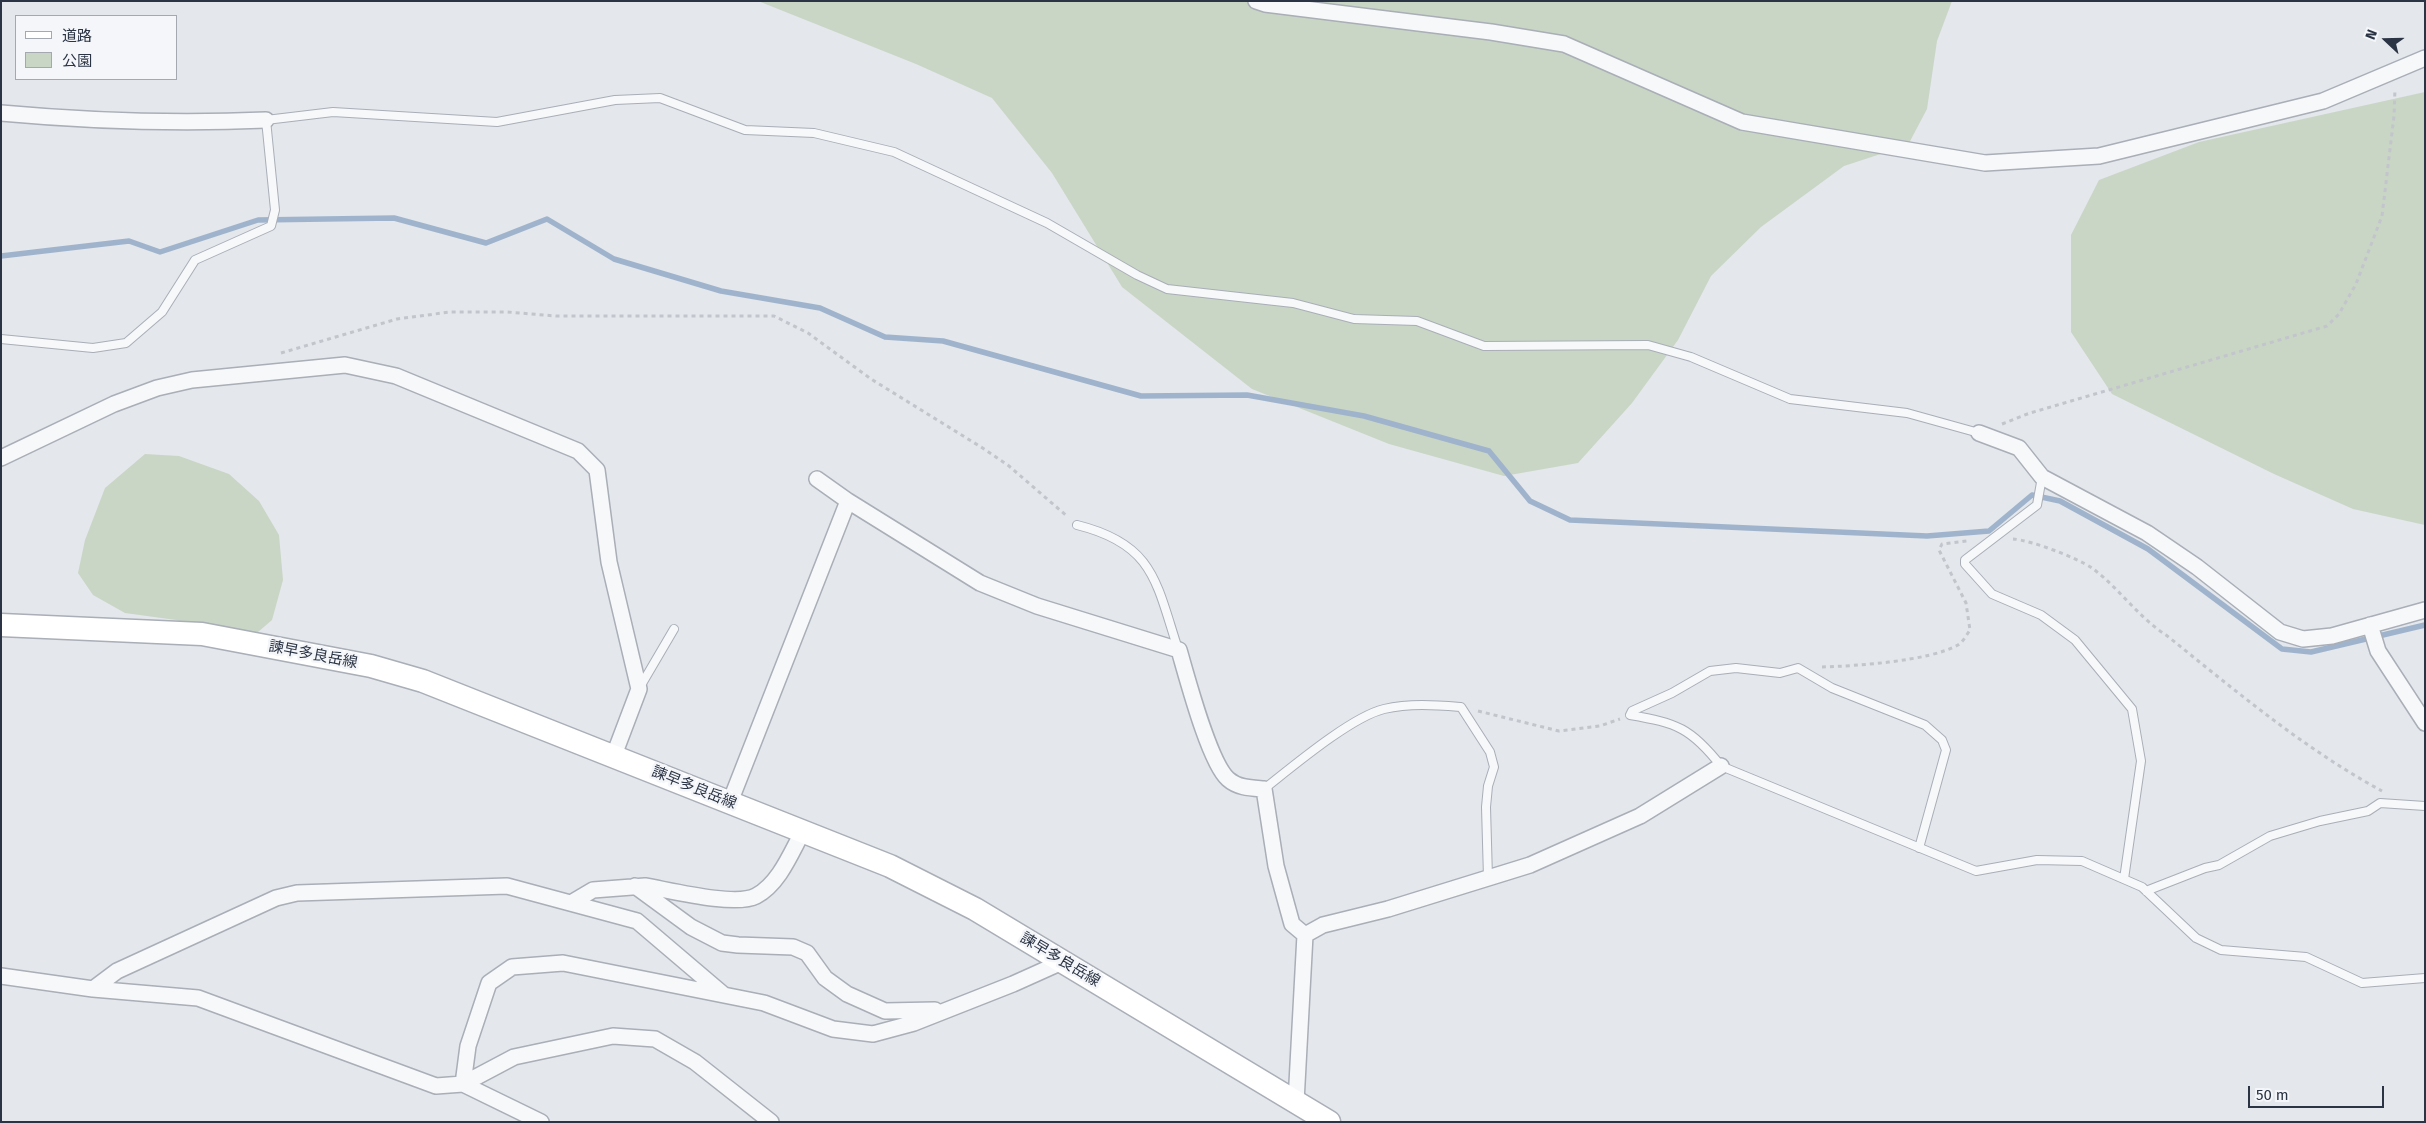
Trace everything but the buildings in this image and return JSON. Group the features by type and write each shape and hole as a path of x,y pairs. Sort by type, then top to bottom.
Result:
{"main road":[{"name":"諫早多良岳線","path":"1,625 202,634 370,666 423,681 614,755 890,866 975,910 1329,1122"}],"street":[{"path":"1256,1 1265,4 1491,32 1564,44 1742,122 1985,163 2099,156 2323,101 2425,58"},
{"path":"1,113 52,117 215,122 266,120"},
{"path":"1,458 114,404 157,388 192,380 345,365 396,376 578,451 596,470 609,562 639,688 614,755"},
{"path":"1978,433 2019,448 2042,481 2147,533 2197,567 2280,632 2303,639 2332,636 2425,610"},
{"path":"817,480 980,583 1037,606 1179,650 1213,755 1227,778 1240,786 1264,789 1276,866 1292,924 1305,935"},
{"path":"730,802 848,501"},
{"path":"2370,625 2377,649 2425,723"},
{"path":"1305,935 1323,925 1388,909 1530,865 1640,816 1721,766"},
{"path":"571,903 593,890 635,886 645,886 725,900 755,896 775,879 803,831"},
{"path":"93,990 117,971 276,898 297,893 507,886 637,921 725,995"},
{"path":"635,886 691,927 722,943 793,947 807,953 825,978 847,994 885,1011 948,1010"},
{"path":"1296,1102 1305,935"},
{"path":"463,1084 468,1046 489,984 512,967 563,963 764,1003 833,1029 874,1034 914,1023 948,1010 1062,962"},
{"path":"1,976 93,990 198,998 436,1086 463,1084 514,1057 613,1036 655,1040 695,1062 771,1122"},
{"path":"463,1084 541,1122"}],"lane":[{"path":"1,339 93,348 126,344 162,312 195,260 271,226 275,210 266,120 333,112 496,122 615,100 660,98 745,130 814,133 894,152 1048,223 1138,275 1167,289 1293,303 1354,319 1417,321 1484,346 1648,345 1691,358 1790,399 1906,412 1978,433"},
{"path":"2042,481 2037,505 1965,560 1965,564 1992,594 2041,615 2076,640 2132,709 2141,761 2124,879"},
{"path":"1077,525 1102,531 1120,540 1140,556 1156,583 1179,650"},
{"path":"639,688 674,629"},
{"path":"1919,848 1946,750 1942,740 1925,726 1832,688 1798,668 1780,673 1736,668 1710,671 1672,693 1632,711 1630,716 1666,722 1685,729 1707,748 1721,766 1919,848 1976,871 2037,860 2082,861 2124,879 2146,891 2196,938 2221,950 2306,957 2362,983 2425,978"},
{"path":"1264,789 1325,742 1360,720 1383,709 1423,704 1461,707 1490,752 1494,767 1488,786 1486,807 1488,878"},
{"path":"2146,891 2205,868 2220,865 2270,836 2320,821 2368,812 2380,803 2425,806"}],"path":[{"path":"2030,413 2327,326 2339,314 2356,284 2382,216 2394,116 2394,71"},
{"path":"276,355 397,319 450,312 507,312 556,316 774,316 808,333 870,379 982,447 1009,466 1077,525"},
{"path":"1798,668 1868,664 1925,656 1960,645 1970,630 1966,603 1939,550 1942,544 1994,539 2015,539 2032,542 2092,568 2152,626 2166,635 2264,714 2338,766 2402,803"},
{"path":"1461,707 1559,731 1600,726 1630,716"}],"green space":[{"path":"758,1 1952,1 1937,41 1927,109 1908,145 1844,166 1761,227 1711,276 1678,340 1632,403 1578,463 1504,476 1389,444 1252,389 1122,287 1052,173 992,98 916,64"},
{"path":"2425,92 2425,525 2353,509 2274,474 2112,394 2071,332 2071,235 2099,180 2199,142"},
{"path":"145,454 179,456 229,474 259,501 279,535 283,580 272,620 251,638 230,639 176,620 125,613 93,595 78,573 85,540 105,488"}],"waterway":[{"path":"1,256 129,241 160,252 258,220 394,218 486,243 547,219 614,259 721,291 820,308 885,337 943,341 1141,396 1247,395 1364,416 1489,451 1530,501 1570,520 1927,536 1989,531 2032,495 2060,501 2148,549 2282,649 2311,652 2425,625"}]}
